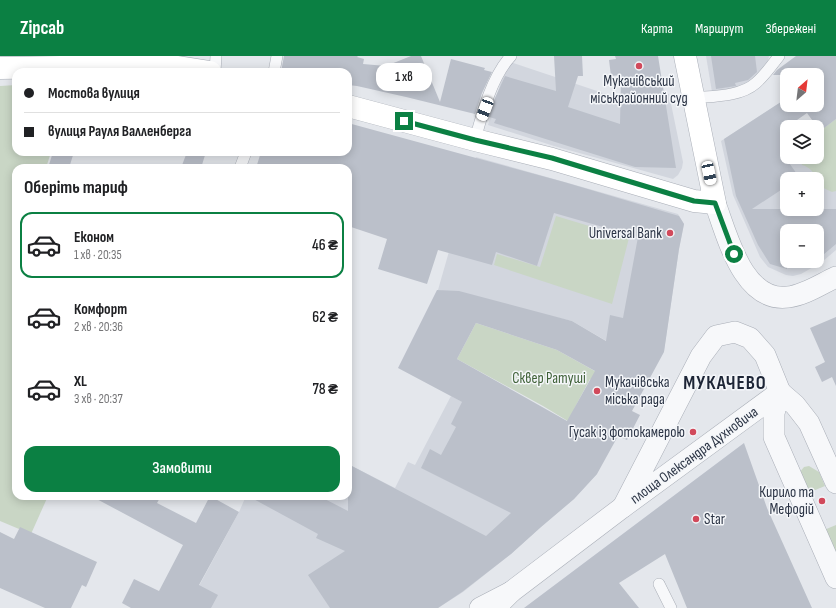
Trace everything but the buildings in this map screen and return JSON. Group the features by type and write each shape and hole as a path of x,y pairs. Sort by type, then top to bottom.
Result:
{"street":[{"path":"685,56 715,203 734,254 742,270 750,281 763,292 775,297 788,297 803,294 836,277"},
{"path":"0,68 129,66 184,68"},
{"path":"352,107 475,140 552,158 694,201 715,203"},
{"name":"площа Олександра Духновича","path":"494,608 511,592 623,507 780,392 765,355 750,338 735,332 716,336 701,356 623,507"},
{"path":"836,483 830,456 809,423 795,405 780,392 774,413 774,437 836,578"},
{"name":"площа Олександра Духновича","path":"480,608 511,592"}],"lane":[{"path":"214,68 216,56"},
{"path":"275,68 277,56"},
{"path":"475,140 480,122 495,83 511,56"},
{"path":"693,98 735,93 746,89 756,83 779,56"},
{"path":"659,584 671,608"}],"shaded area":[{"path":"706,56 769,56 767,66 755,82 739,88 712,92"},
{"path":"507,61 621,99 669,94 683,162 682,168 678,175 673,179 554,146 488,125"},
{"path":"778,104 780,112 783,112 788,120 780,120 780,164 824,164 824,127 836,119 836,250 824,260 824,224 780,224 780,268 812,268 801,274 793,276 786,275 768,267 760,257 733,195 721,141"},
{"path":"476,157 678,214 684,224 664,351 625,331 617,347 572,321 438,290"},
{"path":"451,396 597,474 574,499 511,554 463,592 438,608 211,608 199,586 244,500 352,500 352,466 395,488 408,462 415,465"}],"green space":[{"path":"12,85 12,156 50,156 47,164 12,164 12,500 46,500 31,534 0,521 0,86"},
{"path":"836,119 836,191 832,192 824,188 824,172 812,172 802,164 824,164 824,128"},
{"path":"556,216 629,238 612,304 494,265 497,254 540,267"},
{"name":"Сквер Ратуші","path":"476,323 557,350 609,379 604,388 590,379 574,409 588,417 581,429 543,406 457,359"},
{"path":"809,466 819,472 825,486 808,493 799,473 804,467"},
{"path":"836,525 836,556 824,530"}],"place":[{"name":"Мукачівський міськрайонний суд","path":"639,66"},
{"name":"Universal Bank","path":"670,233"},
{"name":"Мукачівська міська рада","path":"597,391"},
{"name":"Гусак із фотокамерою","path":"693,432"},
{"name":"Кирило та Мефодій","path":"822,501"},
{"name":"Star","path":"696,519"}],"district":[{"name":"МУКАЧЕВО","path":"725,382"}],"route":[{"path":"404,121 475,140 552,158 694,201 715,203 734,254"}]}
